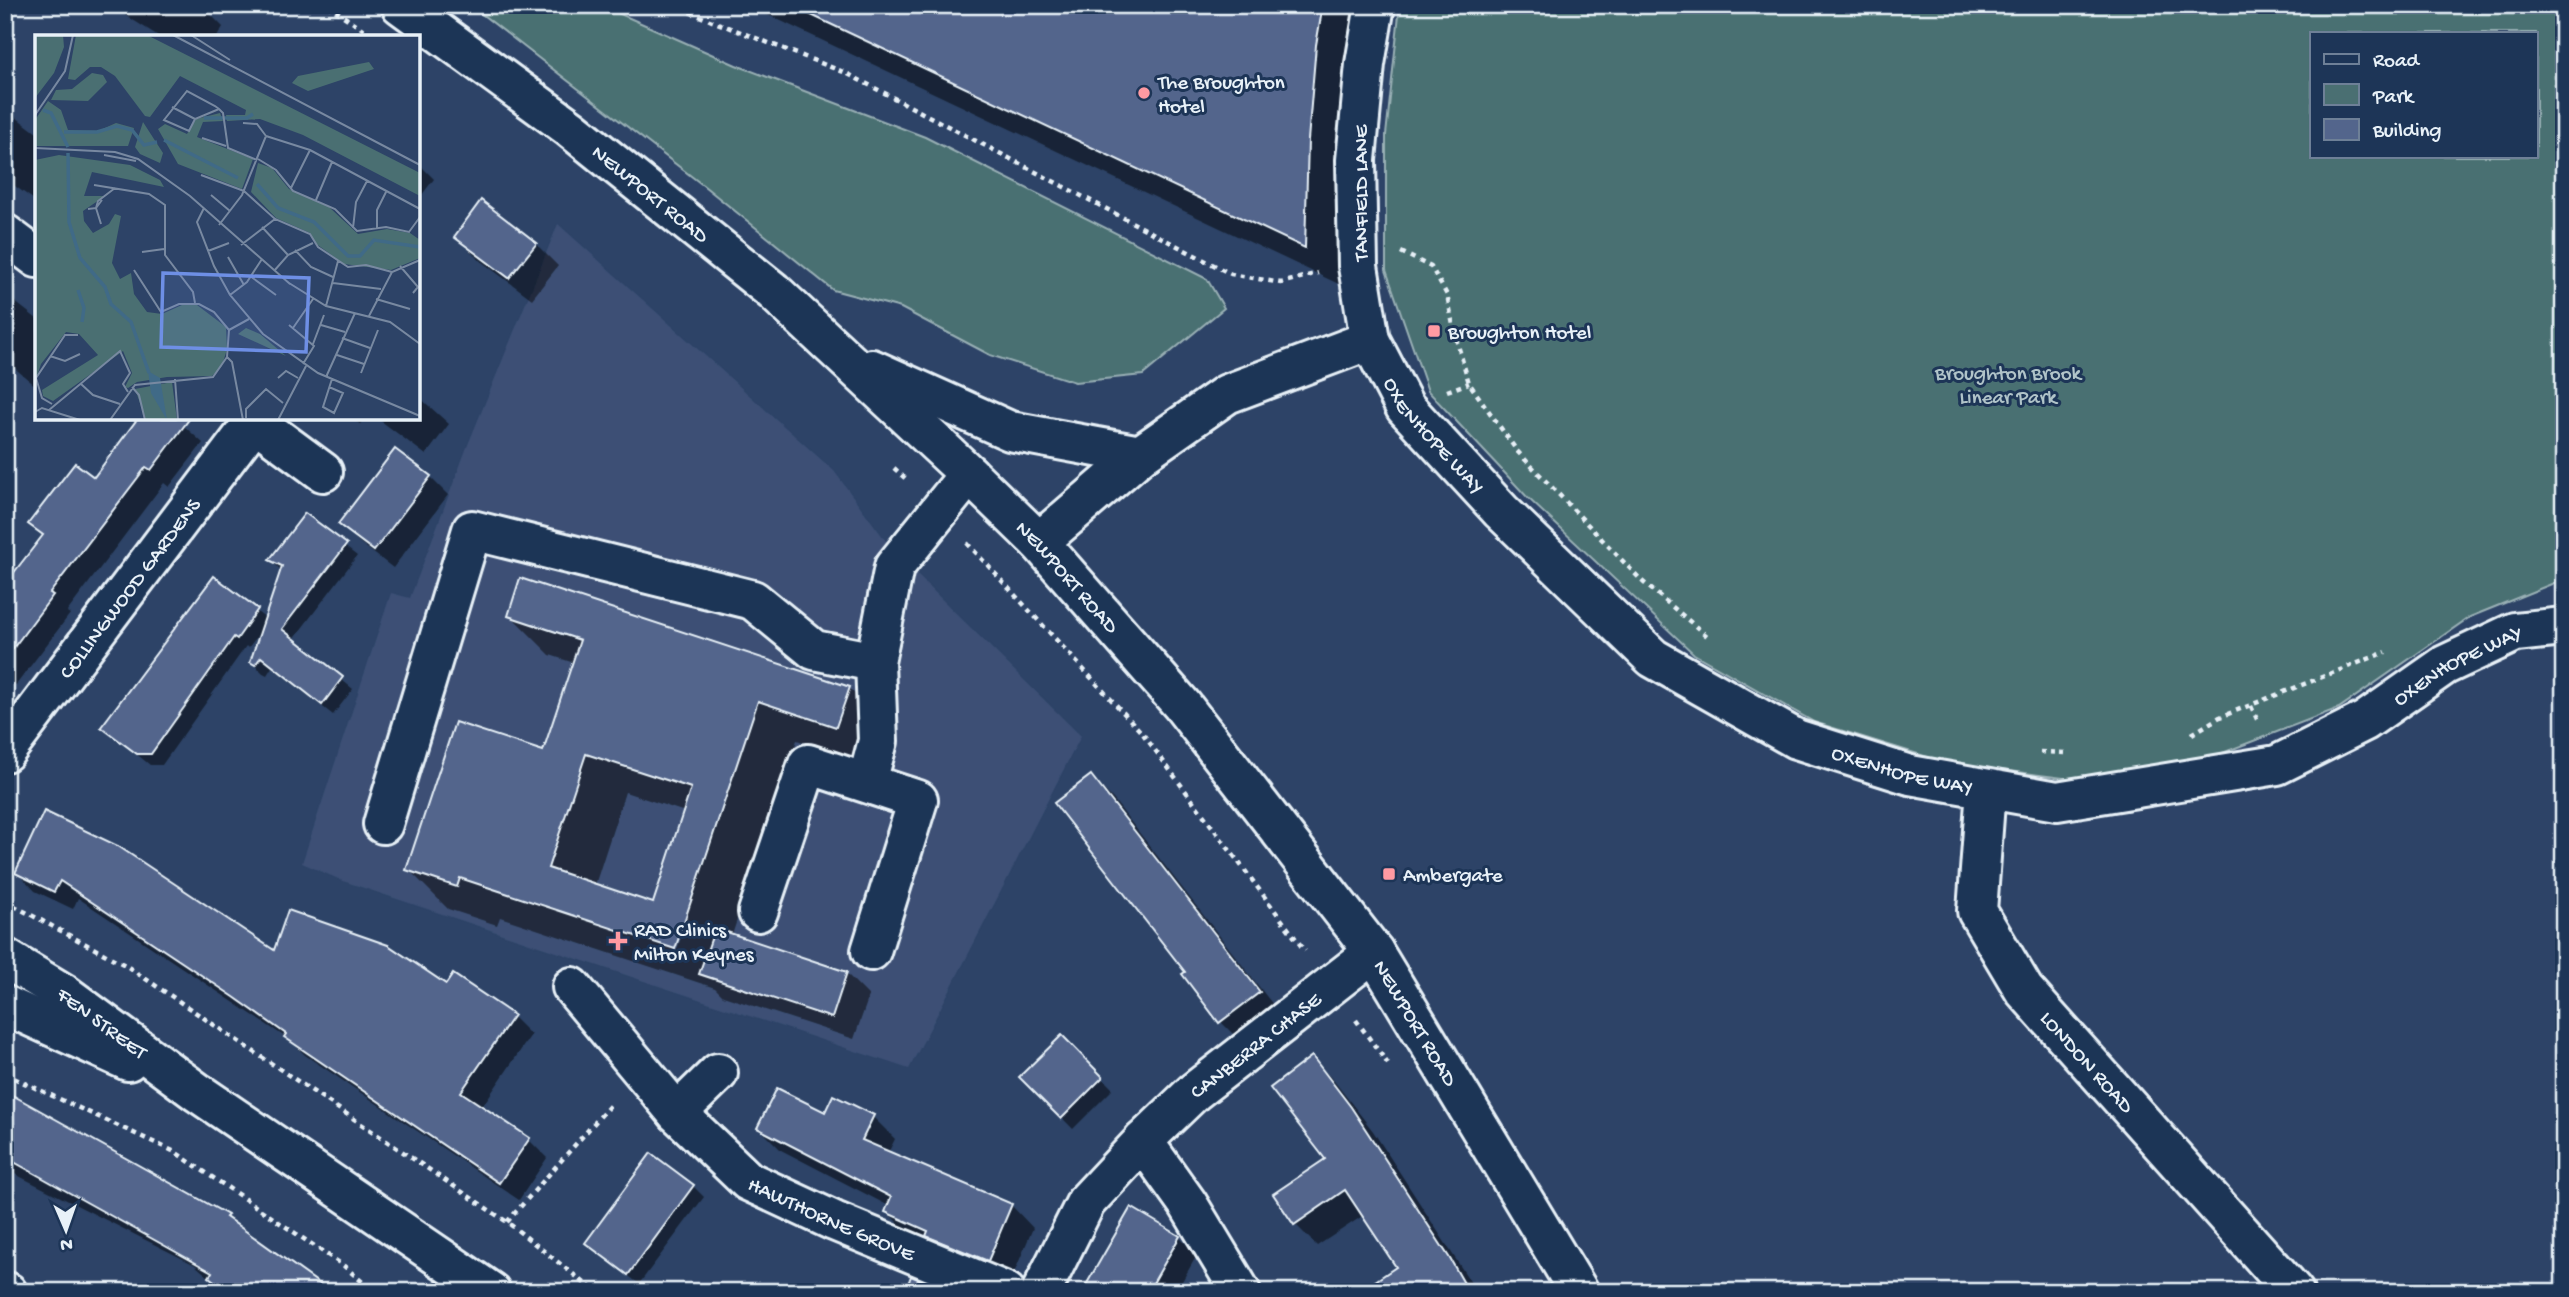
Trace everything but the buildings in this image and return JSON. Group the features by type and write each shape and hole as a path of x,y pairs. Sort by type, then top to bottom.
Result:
{"street":[{"name":"NEWPORT ROAD","path":"401,5 570,128 773,291 970,474 1039,542 1182,705 1374,952 1579,1292"},
{"name":"TANFIELD LANE","path":"1370,340 1359,266 1356,160 1365,64 1375,5"},
{"path":"5,234 35,256"},
{"path":"1039,542 1140,455 1227,394 1370,340"},
{"name":"OXENHOPE WAY","path":"1370,340 1414,420 1501,511 1653,658 1796,739 1910,775 2057,801 2277,765 2365,720 2445,665 2515,632 2564,627"},
{"path":"842,355 1010,431 1140,455"},
{"name":"COLLINGWOOD GARDENS","path":"5,752 252,420 323,472"},
{"path":"867,782 878,741 875,662 894,568 970,474"},
{"path":"383,824 472,530 753,600 814,650 875,662"},
{"path":"758,912 808,764 867,782 918,800 871,951"},
{"name":"LONDON ROAD","path":"1986,789 1977,911 2024,990 2294,1292"},
{"name":"CANBERRA CHASE","path":"1041,1292 1086,1202 1143,1141 1194,1092 1374,952"},
{"name":"FEN STREET","path":"5,958 63,993 197,1092 491,1292"},
{"name":"HAWTHORNE GROVE","path":"572,987 677,1113 748,1181 834,1221 1006,1292"},
{"name":"FEN STREET","path":"5,1005 197,1092"},
{"path":"677,1113 718,1073"},
{"path":"1143,1141 1188,1204 1241,1292"},
{"name":"FEN STREET","path":"339,1187 448,1292"}],"path":[{"path":"327,5 365,30"},
{"path":"671,5 846,73 1231,274 1281,283 1359,266 1403,252 1431,267 1447,295 1469,383 1517,451 1643,582 1709,638"},
{"path":"891,465 938,511 1143,734 1396,1075"},
{"path":"2182,741 2220,717 2379,654 2427,646 2445,665"},
{"path":"2028,751 2076,752"},
{"path":"5,901 125,965 507,1222 596,1292"},
{"path":"507,1222 641,1071"},
{"path":"5,1074 175,1152 344,1266 374,1292"}],"shaded area":[{"path":"558,224 834,471 886,541 911,569 1081,736 909,1069 343,881 302,863 391,593 410,598 467,447"}],"green space":[{"path":"470,5 600,5 736,65 925,137 1207,279 1224,308 1143,375 1075,382 990,355 901,308 833,290 704,186"},
{"name":"Broughton Brook Linear Park","path":"1400,5 2564,5 2564,579 2470,617 2339,708 2212,757 2079,780 1947,763 1814,722 1694,654 1528,498 1428,391 1386,270 1386,135"}],"place":[{"name":"The Broughton Hotel","path":"1144,93"},
{"name":"Broughton Hotel","path":"1434,331"},
{"name":"Ambergate","path":"1389,874"},
{"name":"RAD Clinics Milton Keynes","path":"618,941"}]}
